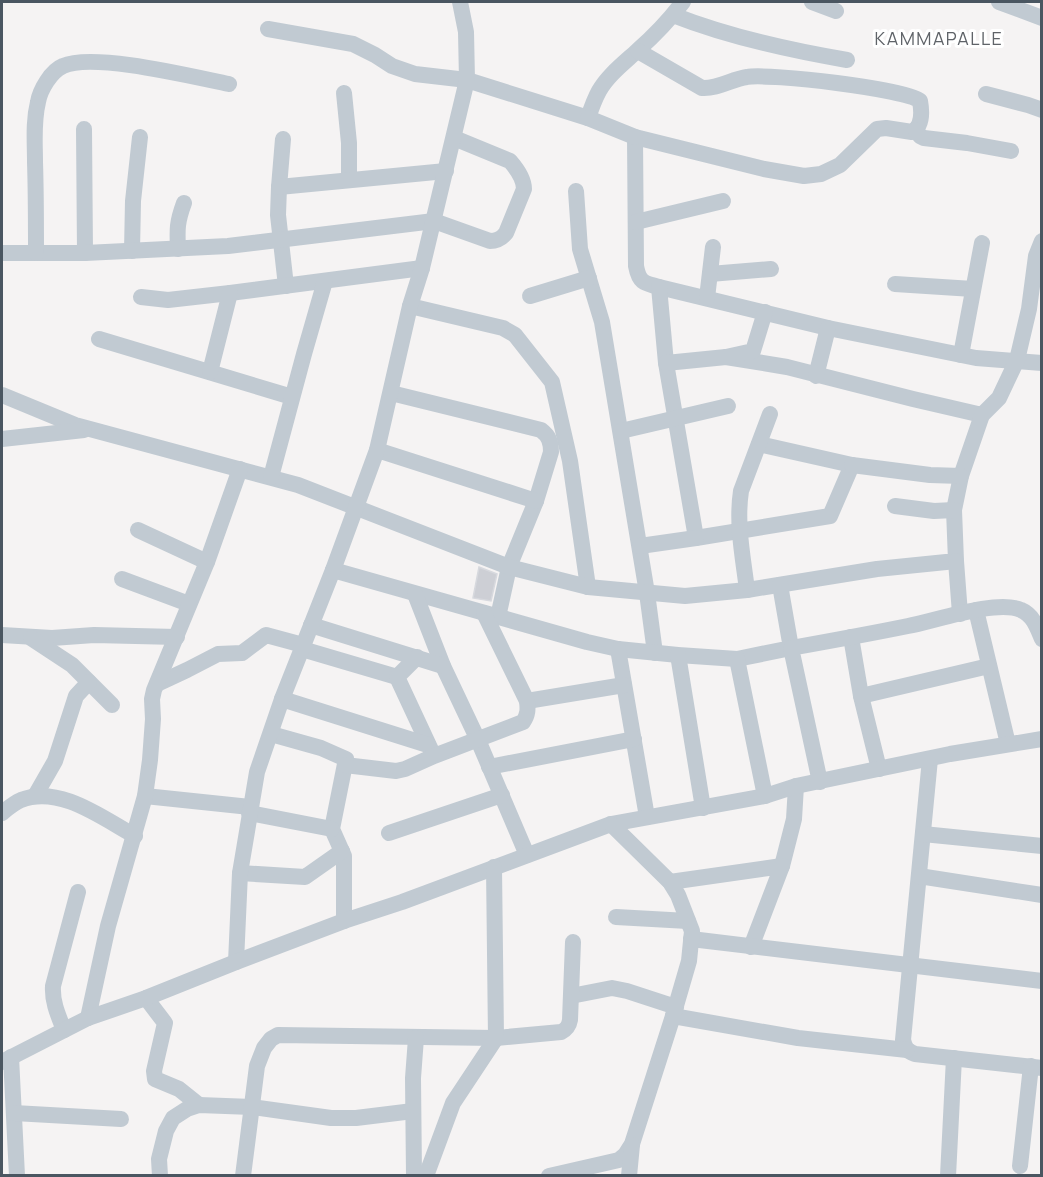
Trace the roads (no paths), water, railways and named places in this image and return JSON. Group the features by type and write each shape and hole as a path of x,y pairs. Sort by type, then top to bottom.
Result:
{"street":[{"path":"236,962 240,873 257,772 282,699 357,508 377,450 410,306 422,268 454,138 467,80 466,32 460,2"},
{"path":"814,2 836,11"},
{"path":"999,2 1041,18"},
{"path":"588,118 599,91 611,75 638,51 678,8 706,28 754,41 847,60"},
{"path":"268,29 353,44 392,66 416,74 467,80 588,118 635,137 764,169 804,176 821,174 840,165 877,129 912,132 920,124 921,105 915,97 800,78 747,76 710,88 702,88 638,51"},
{"path":"36,253 35,122 38,100 50,77 58,69 79,61 119,64 229,84"},
{"path":"344,93 350,143 349,180"},
{"path":"986,94 1041,110"},
{"path":"84,129 85,253"},
{"path":"915,130 924,138 967,143 1011,152"},
{"path":"132,251 133,201 140,137"},
{"path":"635,137 636,266 640,280 659,287 828,328 976,358 1041,363"},
{"path":"2,253 85,253 228,246 434,221 490,241 496,241 506,234 524,189 524,183 510,161 454,138"},
{"path":"283,139 278,215 286,286"},
{"path":"279,187 446,171"},
{"path":"576,191 580,249 602,322 640,546 655,653"},
{"path":"636,222 723,201"},
{"path":"178,249 177,227 184,203"},
{"path":"1008,744 989,666 968,612 956,561 954,510 961,476 982,415 999,398 1017,360 1035,307 1036,256 1041,241"},
{"path":"961,355 982,243"},
{"path":"707,298 714,247"},
{"path":"141,297 168,300 422,268"},
{"path":"710,274 771,269"},
{"path":"530,296 589,278"},
{"path":"272,477 325,280"},
{"path":"895,284 973,289"},
{"path":"659,287 666,363 696,538"},
{"path":"210,372 230,293"},
{"path":"410,306 503,328 515,335 552,382 570,461 588,587"},
{"path":"666,363 726,357 753,351 765,312"},
{"path":"816,375 828,328"},
{"path":"99,339 292,397"},
{"path":"726,357 787,368 982,415"},
{"path":"345,765 396,771 405,769 431,751 478,740 523,722 528,711 527,701 491,615 536,501 551,452 548,435 541,430 391,393"},
{"path":"2,395 75,425 298,485 509,567 588,587 685,596 747,590 877,569 956,561"},
{"path":"621,431 728,406"},
{"path":"747,590 739,531 739,503 741,491 770,414"},
{"path":"2,439 94,429"},
{"path":"759,444 852,465 930,475 961,476"},
{"path":"377,450 536,501"},
{"path":"640,546 830,516 852,465"},
{"path":"88,1018 108,926 145,795 150,760 152,699 207,562 240,469"},
{"path":"896,506 934,511 954,510"},
{"path":"138,530 207,562"},
{"path":"333,570 587,642 618,649 655,653 737,659 910,626 968,612 1009,607 1022,610 1033,618 1041,639"},
{"path":"122,579 189,604"},
{"path":"780,585 790,648 820,782"},
{"path":"415,594 442,666 478,740 527,855"},
{"path":"311,625 442,666"},
{"path":"2,635 52,638 94,635 177,637"},
{"path":"157,684 218,654 242,653 266,635 397,677 431,751"},
{"path":"28,636 72,664 112,705"},
{"path":"851,637 861,696 879,769"},
{"path":"618,649 647,817"},
{"path":"678,655 703,808"},
{"path":"397,677 417,657"},
{"path":"737,659 765,796"},
{"path":"861,696 989,666"},
{"path":"36,796 55,761 76,696 89,682"},
{"path":"527,701 624,685"},
{"path":"282,699 431,751"},
{"path":"271,734 321,748 346,759 332,829 344,856 344,921"},
{"path":"489,767 634,739"},
{"path":"17,1176 14,1113 6,1059 88,1018 610,824 765,796 795,786 1041,739"},
{"path":"907,1050 903,1040 930,759"},
{"path":"751,946 782,866 794,819 795,786"},
{"path":"145,795 249,810 332,829"},
{"path":"389,833 502,795"},
{"path":"6,805 36,796 52,796 96,814 135,836"},
{"path":"610,824 670,882 678,894 692,931 689,961 632,1144 629,1176"},
{"path":"923,834 1041,846"},
{"path":"240,873 305,877 342,851"},
{"path":"670,882 782,866"},
{"path":"426,1176 453,1103 496,1038 494,867"},
{"path":"919,876 1041,895"},
{"path":"64,1030 55,1008 52,996 53,986 78,892"},
{"path":"616,917 688,921"},
{"path":"691,939 1041,981"},
{"path":"243,1176 257,1066 264,1048 271,1039 278,1035 496,1038 561,1032 566,1030 570,1020 573,942"},
{"path":"571,996 612,987 627,991 674,1012 798,1038 1036,1067 1020,1166"},
{"path":"146,998 165,1023 154,1071 155,1078 179,1089 200,1105"},
{"path":"414,1176 416,1038"},
{"path":"948,1176 954,1058"},
{"path":"160,1176 159,1159 166,1131 173,1118 187,1108 200,1105 252,1107 331,1118 356,1118 414,1110"},
{"path":"14,1113 121,1119"},
{"path":"549,1176 619,1160 632,1144"}],"district":[{"name":"KAMMAPALLE","path":"939,38"}]}
